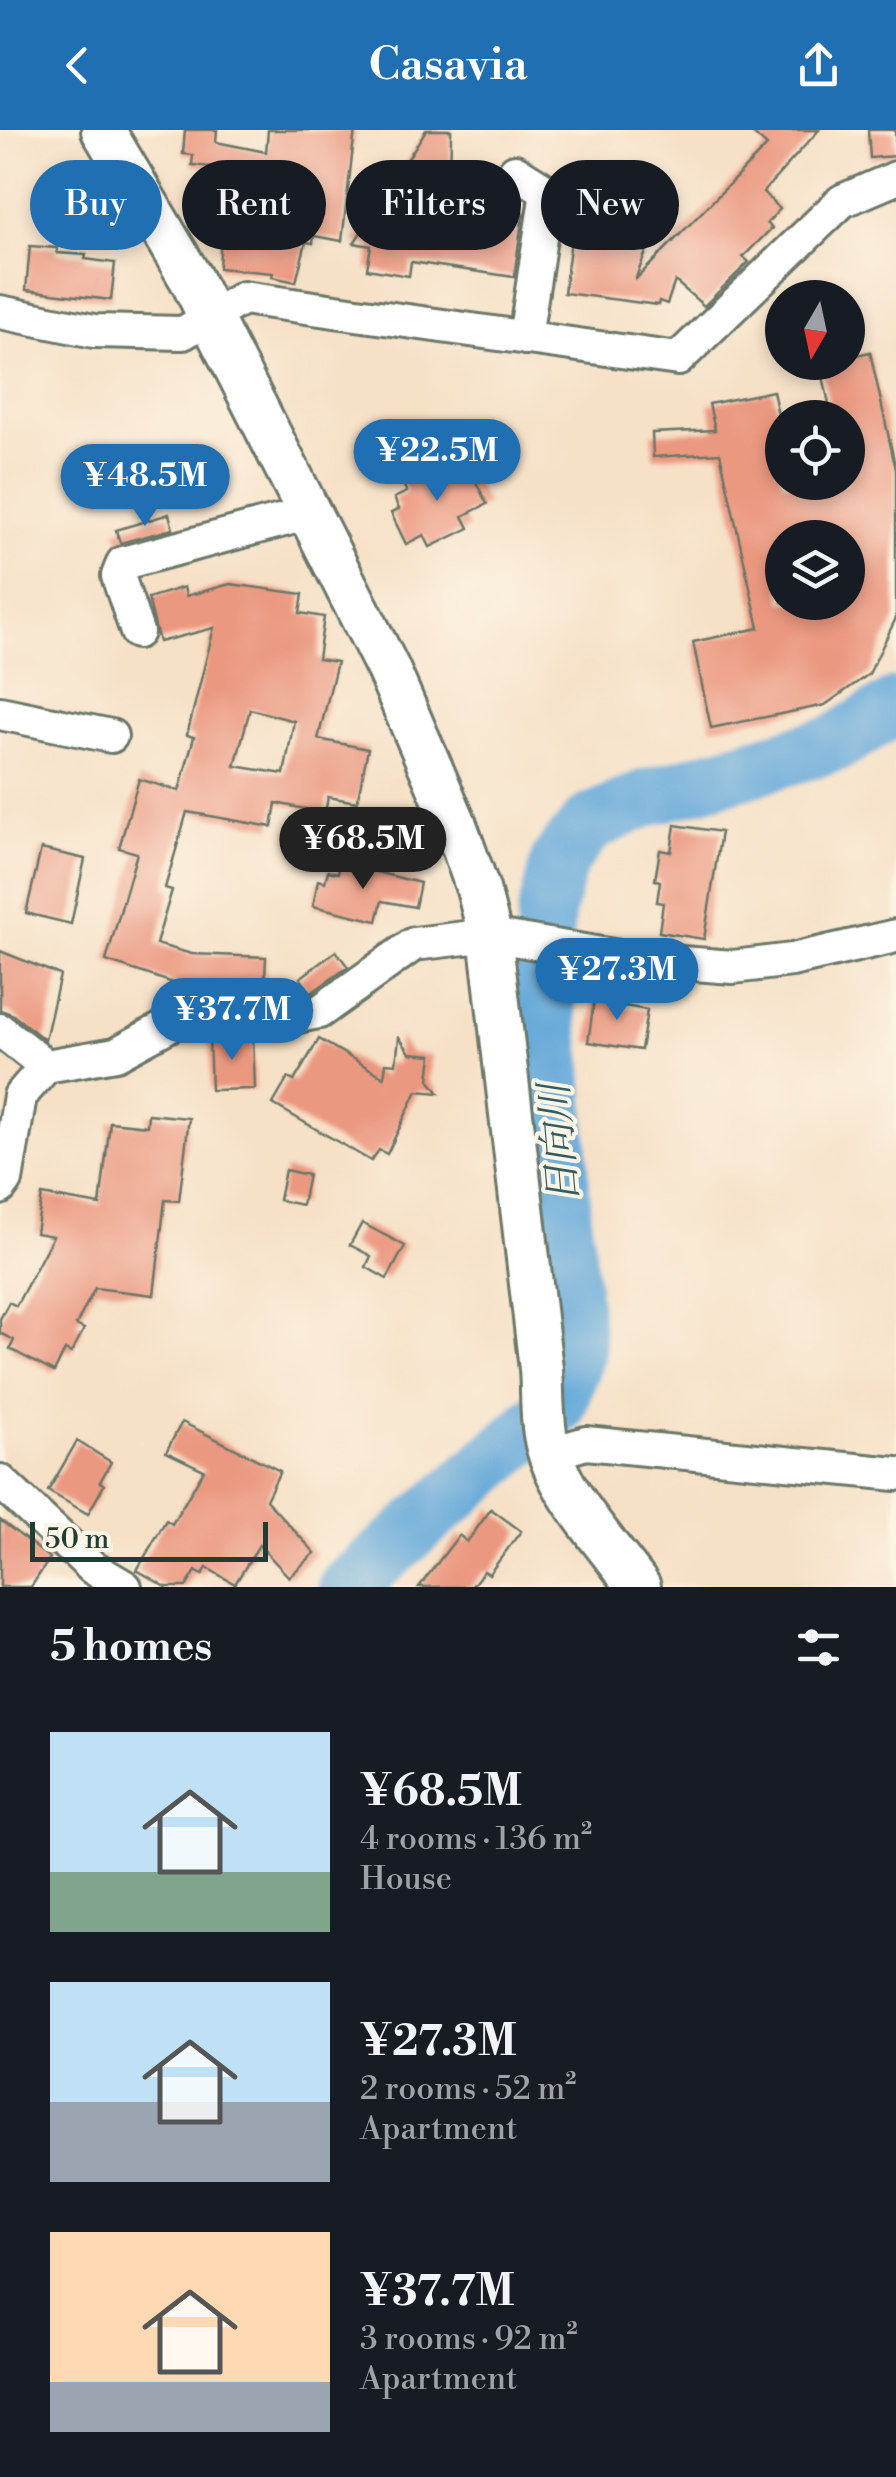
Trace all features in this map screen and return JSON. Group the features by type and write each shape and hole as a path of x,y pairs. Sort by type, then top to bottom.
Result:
{"street":[{"path":"103,130 211,317 388,668 478,889 505,936 548,1448 571,1494 639,1587"},
{"path":"521,175 547,191 525,338"},
{"path":"0,312 94,331 183,333 243,298 678,359 842,201 896,178"},
{"path":"137,632 118,576 123,564 310,513"},
{"path":"0,713 111,736"},
{"path":"0,1188 6,1180 20,1096 46,1066 116,1054 186,1016 292,1016 319,1012 414,944 505,936 631,959 734,966 792,960 896,936"},
{"path":"0,1030 46,1066"},
{"path":"548,1448 586,1443 896,1474"},
{"path":"0,1481 93,1568 125,1587"}],"building":[{"path":"185,130 217,130 216,142 266,152 268,130 355,130 351,160 346,160 342,241 326,238 326,160 192,160 193,155 183,154"},
{"path":"426,130 451,130 451,160 407,160"},
{"path":"749,130 819,130 763,192 780,209 767,223 772,228 743,257 749,262 704,306 675,281 667,304 659,301 658,305 564,293 570,250 647,250 635,280 665,250 679,250 679,235 767,146"},
{"path":"868,130 895,130 896,156 870,158"},
{"path":"30,246 30,250 57,250 115,263 111,300 26,290"},
{"path":"220,250 304,250 296,282 272,277 273,273 219,268"},
{"path":"370,250 518,250 514,277 411,262 409,276 367,269"},
{"path":"870,352 896,470 896,618 869,674 825,705 711,728 693,642 759,628 720,453 653,457 652,433 715,430 709,404 773,391 775,400 765,400 765,500 865,500 865,400 828,400 824,380 865,380 865,353"},
{"path":"466,462 487,504 463,516 469,528 430,547 424,535 406,544 391,513 399,509 394,498 407,492 401,480 428,467 434,478"},
{"path":"169,514 173,529 120,543 116,530"},
{"path":"230,584 303,594 300,613 324,617 318,659 337,662 318,739 368,749 357,802 328,797 325,813 276,803 272,827 187,812 165,888 172,890 156,944 192,954 266,957 264,997 191,996 192,989 106,961 137,853 119,848 139,779 179,791 194,737 187,735 214,628 159,642 148,598 184,587 186,596","holes":["250,709 294,721 284,774 235,766"]},
{"path":"675,825 721,832 704,939 659,932 663,903 657,902 660,881 655,880 660,850 671,852"},
{"path":"41,849 85,859 71,924 26,913"},
{"path":"340,863 420,883 415,907 382,901 377,921 313,906 318,880 325,882 328,871 338,873"},
{"path":"0,951 60,975 45,1040 12,1014 0,1010"},
{"path":"336,951 348,967 311,993 300,978"},
{"path":"595,994 625,998 624,1006 647,1010 641,1050 588,1042"},
{"path":"209,1036 253,1037 255,1089 211,1090"},
{"path":"399,1037 410,1053 432,1055 429,1080 439,1093 417,1091 387,1154 379,1150 371,1161 273,1104 288,1078 294,1081 319,1039 384,1077 386,1063 396,1064"},
{"path":"148,1114 189,1118 179,1201 165,1200 154,1295 95,1288 76,1325 84,1329 71,1353 65,1350 54,1372 10,1349 14,1340 0,1333 0,1319 9,1302 16,1306 53,1236 36,1233 42,1195 100,1205 110,1122 147,1126"},
{"path":"285,1170 308,1175 302,1205 279,1200"},
{"path":"362,1223 405,1246 387,1279 366,1267 371,1256 350,1245"},
{"path":"182,1422 280,1471 266,1500 315,1553 289,1577 259,1545 235,1584 207,1568 202,1575 196,1571 186,1587 166,1587 137,1570 166,1520 172,1524 204,1470 166,1452"},
{"path":"77,1441 111,1462 88,1514 48,1491"},
{"path":"491,1509 521,1531 489,1574 484,1571 471,1587 419,1587 459,1535 467,1542"},
{"path":"0,1520 50,1558 31,1587 0,1587"}],"waterway":[{"name":"日向川","path":"347,1587 557,1406 577,1351 563,1223 554,1064 542,970 546,913 560,859 590,823 646,798 836,743 896,706"}]}
